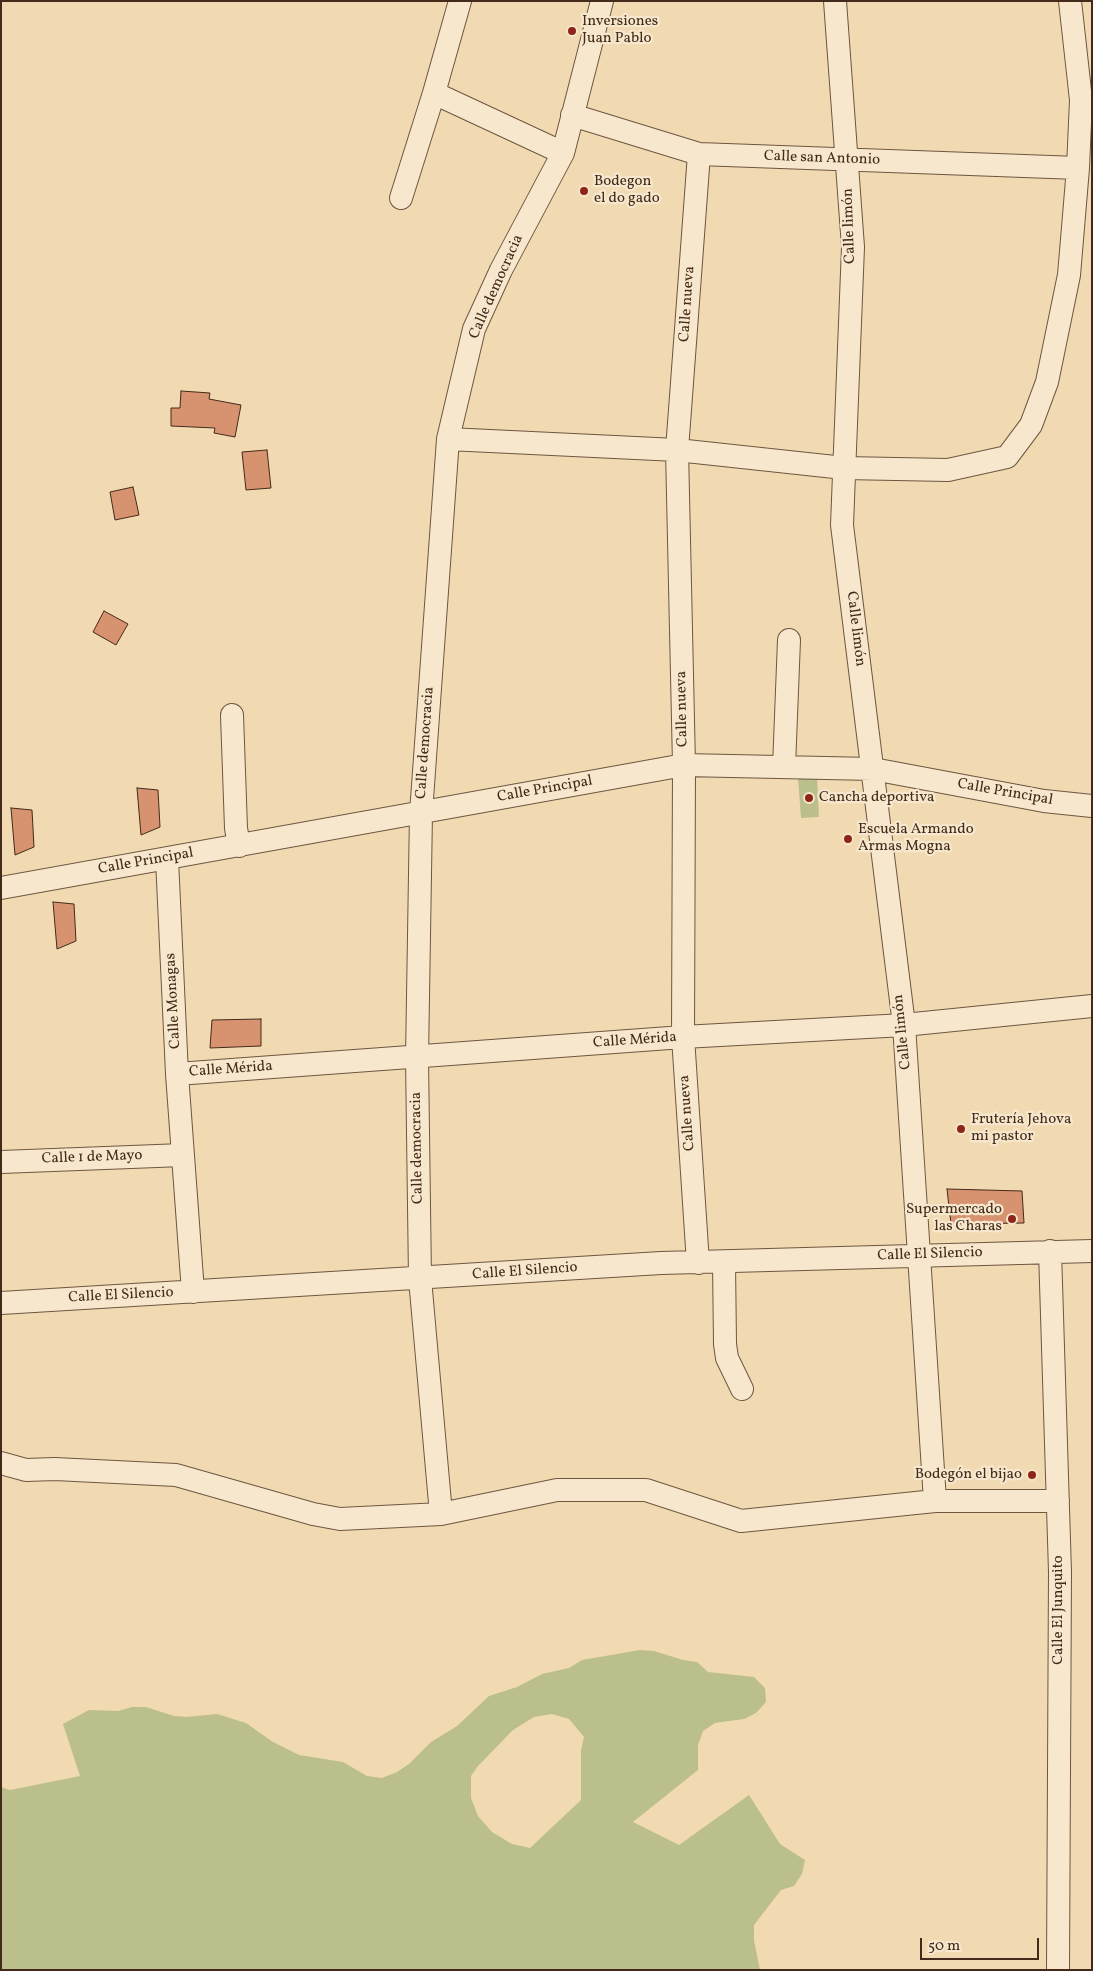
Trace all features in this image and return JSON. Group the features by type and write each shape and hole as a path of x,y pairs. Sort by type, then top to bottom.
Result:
{"street":[{"path":"401,198 460,1"},
{"name":"Calle democracia","path":"441,1514 420,1279 417,1058 420,813 448,439 474,329 501,270 563,153 602,1"},
{"name":"Calle limón","path":"835,1 853,247 842,525 904,1026 935,1501"},
{"path":"448,439 677,450 844,468 948,470 1007,457 1031,425 1047,382 1069,274 1078,168 1081,100 1070,1"},
{"path":"434,93 563,153"},
{"name":"Calle san Antonio","path":"572,115 699,154 1078,168"},
{"name":"Calle nueva","path":"698,1263 683,1037 684,765 677,450 699,154"},
{"path":"784,767 789,640"},
{"path":"232,715 238,846"},
{"name":"Calle Principal","path":"1,888 684,765 873,769 1044,801 1092,806"},
{"name":"Calle Monagas","path":"167,859 177,1074 193,1292"},
{"name":"Calle Mérida","path":"177,1074 417,1058 683,1037 904,1026 1092,1006"},
{"name":"Calle 1 de Mayo","path":"1,1162 183,1155"},
{"path":"1050,1251 1087,1246"},
{"name":"Calle El Silencio","path":"1,1303 661,1263 1050,1251"},
{"name":"Calle El Junquito","path":"1050,1251 1060,1582 1058,1970"},
{"path":"724,1262 725,1344 727,1358 742,1389"},
{"path":"1,1463 26,1470 55,1469 176,1475 312,1514 340,1519 441,1514 557,1490 646,1490 741,1521 935,1501 1058,1501"}],"green space":[{"name":"Cancha deportiva","path":"817,777 819,817 801,818 798,778"},
{"path":"640,1650 654,1651 683,1660 697,1662 708,1672 754,1677 765,1688 766,1702 756,1713 744,1719 715,1723 703,1731 698,1745 698,1770 633,1822 679,1845 749,1795 780,1844 805,1860 802,1874 794,1886 781,1890 754,1925 754,1940 760,1970 1,1970 1,1787 10,1790 80,1776 63,1724 89,1710 118,1711 132,1707 146,1707 174,1716 187,1717 217,1714 246,1723 273,1742 299,1755 343,1762 367,1776 382,1778 397,1772 409,1764 431,1742 457,1726 489,1696 517,1687 542,1674 569,1668 582,1660","holes":["552,1714 569,1719 584,1737 581,1750 581,1800 530,1848 512,1844 492,1832 478,1816 471,1798 471,1776 478,1766 513,1730 534,1717"]}],"building":[{"path":"181,391 210,393 209,399 241,405 235,437 214,433 215,428 171,426 171,408 180,408"},
{"path":"267,450 271,488 246,490 242,452"},
{"path":"133,487 139,515 115,520 110,492"},
{"path":"104,611 128,624 116,645 93,632"},
{"path":"137,788 158,790 160,827 141,835"},
{"path":"11,808 32,810 34,847 15,855"},
{"path":"53,902 74,904 76,941 57,949"},
{"path":"261,1019 261,1046 210,1048 212,1020"},
{"path":"947,1189 1022,1191 1024,1223 951,1224"}],"place":[{"name":"Inversiones Juan Pablo","path":"572,31"},
{"name":"Bodegon el do gado","path":"584,191"},
{"name":"Cancha deportiva","path":"809,798"},
{"name":"Escuela Armando Armas Mogna","path":"848,839"},
{"name":"Frutería Jehova mi pastor","path":"961,1129"},
{"name":"Supermercado las Charas","path":"1012,1219"},
{"name":"Bodegón el bijao","path":"1032,1475"}]}
